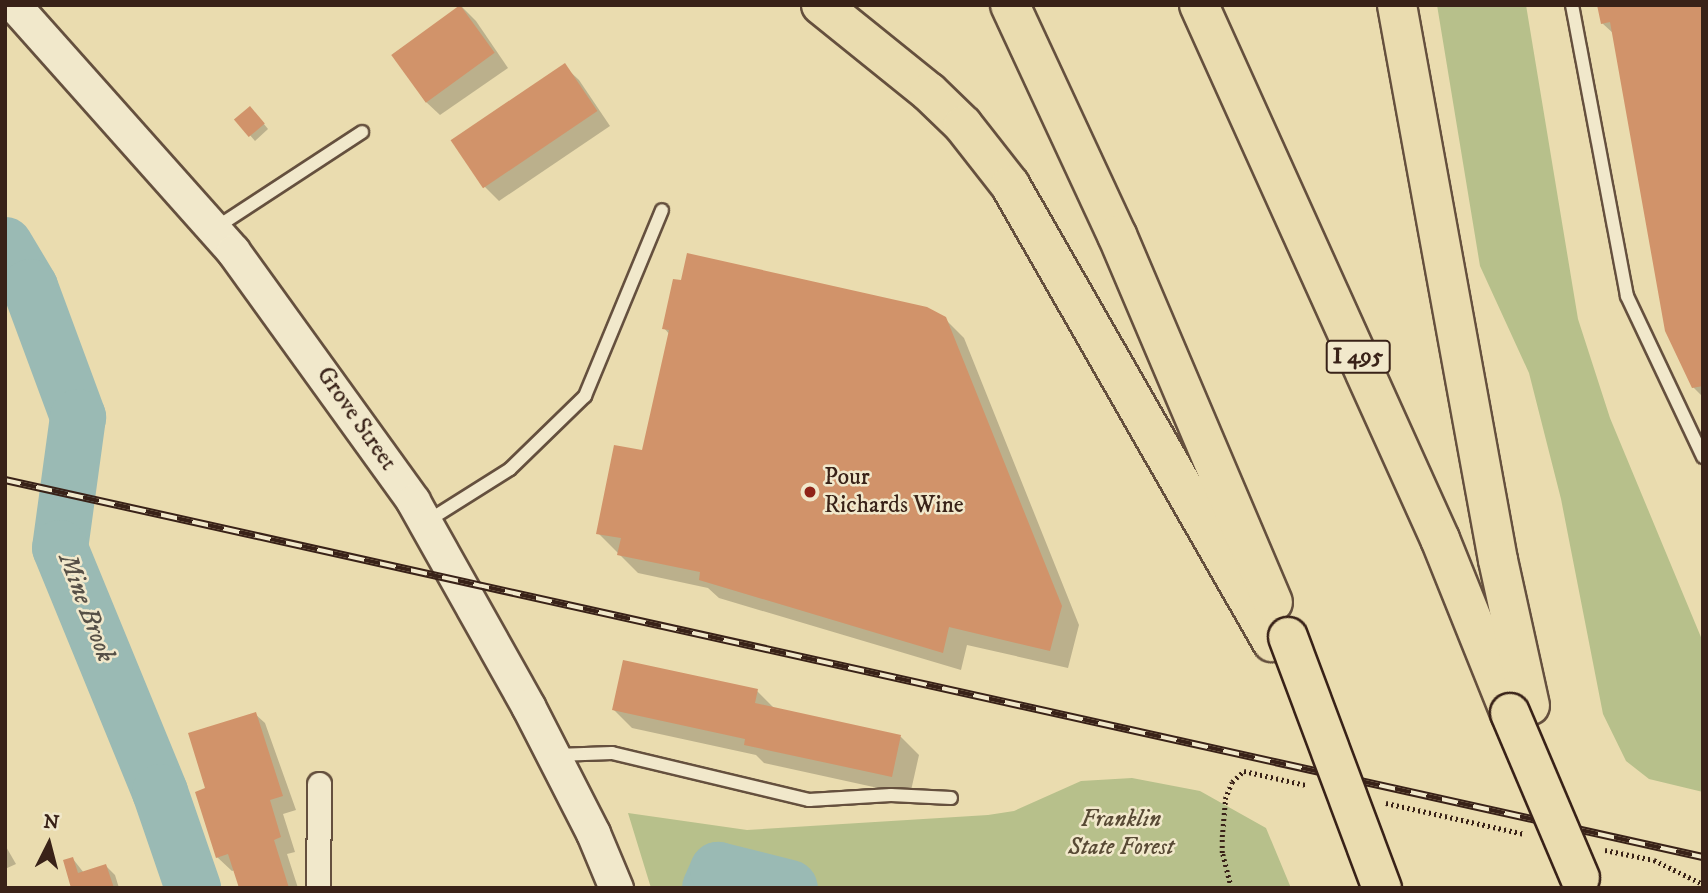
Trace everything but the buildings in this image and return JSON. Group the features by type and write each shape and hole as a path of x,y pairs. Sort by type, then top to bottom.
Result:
{"highway":[{"path":"821,5 929,92 963,125 1010,185 1280,639 1370,811 1382,888"},
{"path":"1010,5 1117,235 1280,639"},
{"name":"I 495","path":"1199,5 1520,710 1585,871"},
{"path":"1397,5 1498,560 1520,710"}],"main road":[{"name":"Grove Street","path":"14,5 214,229 320,368 425,522 553,755 615,888"}],"street":[{"path":"318,888 319,784"}],"lane":[{"path":"1572,5 1627,296 1703,457"},
{"path":"214,229 362,132"},
{"path":"425,522 510,469 585,396 662,210"},
{"path":"553,755 612,752 809,800 891,795 951,799"}],"path":[{"path":"1231,888 1222,837 1225,799 1231,782 1244,771 1318,788"},
{"path":"1370,811 1529,835"},
{"path":"1585,871 1654,860 1703,884"}],"green space":[{"path":"1437,5 1526,5 1578,319 1610,418 1703,642 1703,792 1649,779 1626,761 1603,714 1561,499 1529,373 1480,266"},
{"name":"Franklin State Forest","path":"1132,778 1200,791 1266,828 1291,888 651,888 628,813 747,830 988,815 1014,811 1081,781"}],"waterway":[{"name":"Mine Brook","path":"5,245 30,287 78,417 60,548 160,792 193,888"},
{"name":"Mine Brook","path":"710,888 718,870 790,888"}],"railway":[{"path":"5,480 1703,857"}],"place":[{"name":"Pour Richards Wine","path":"810,492"}]}
